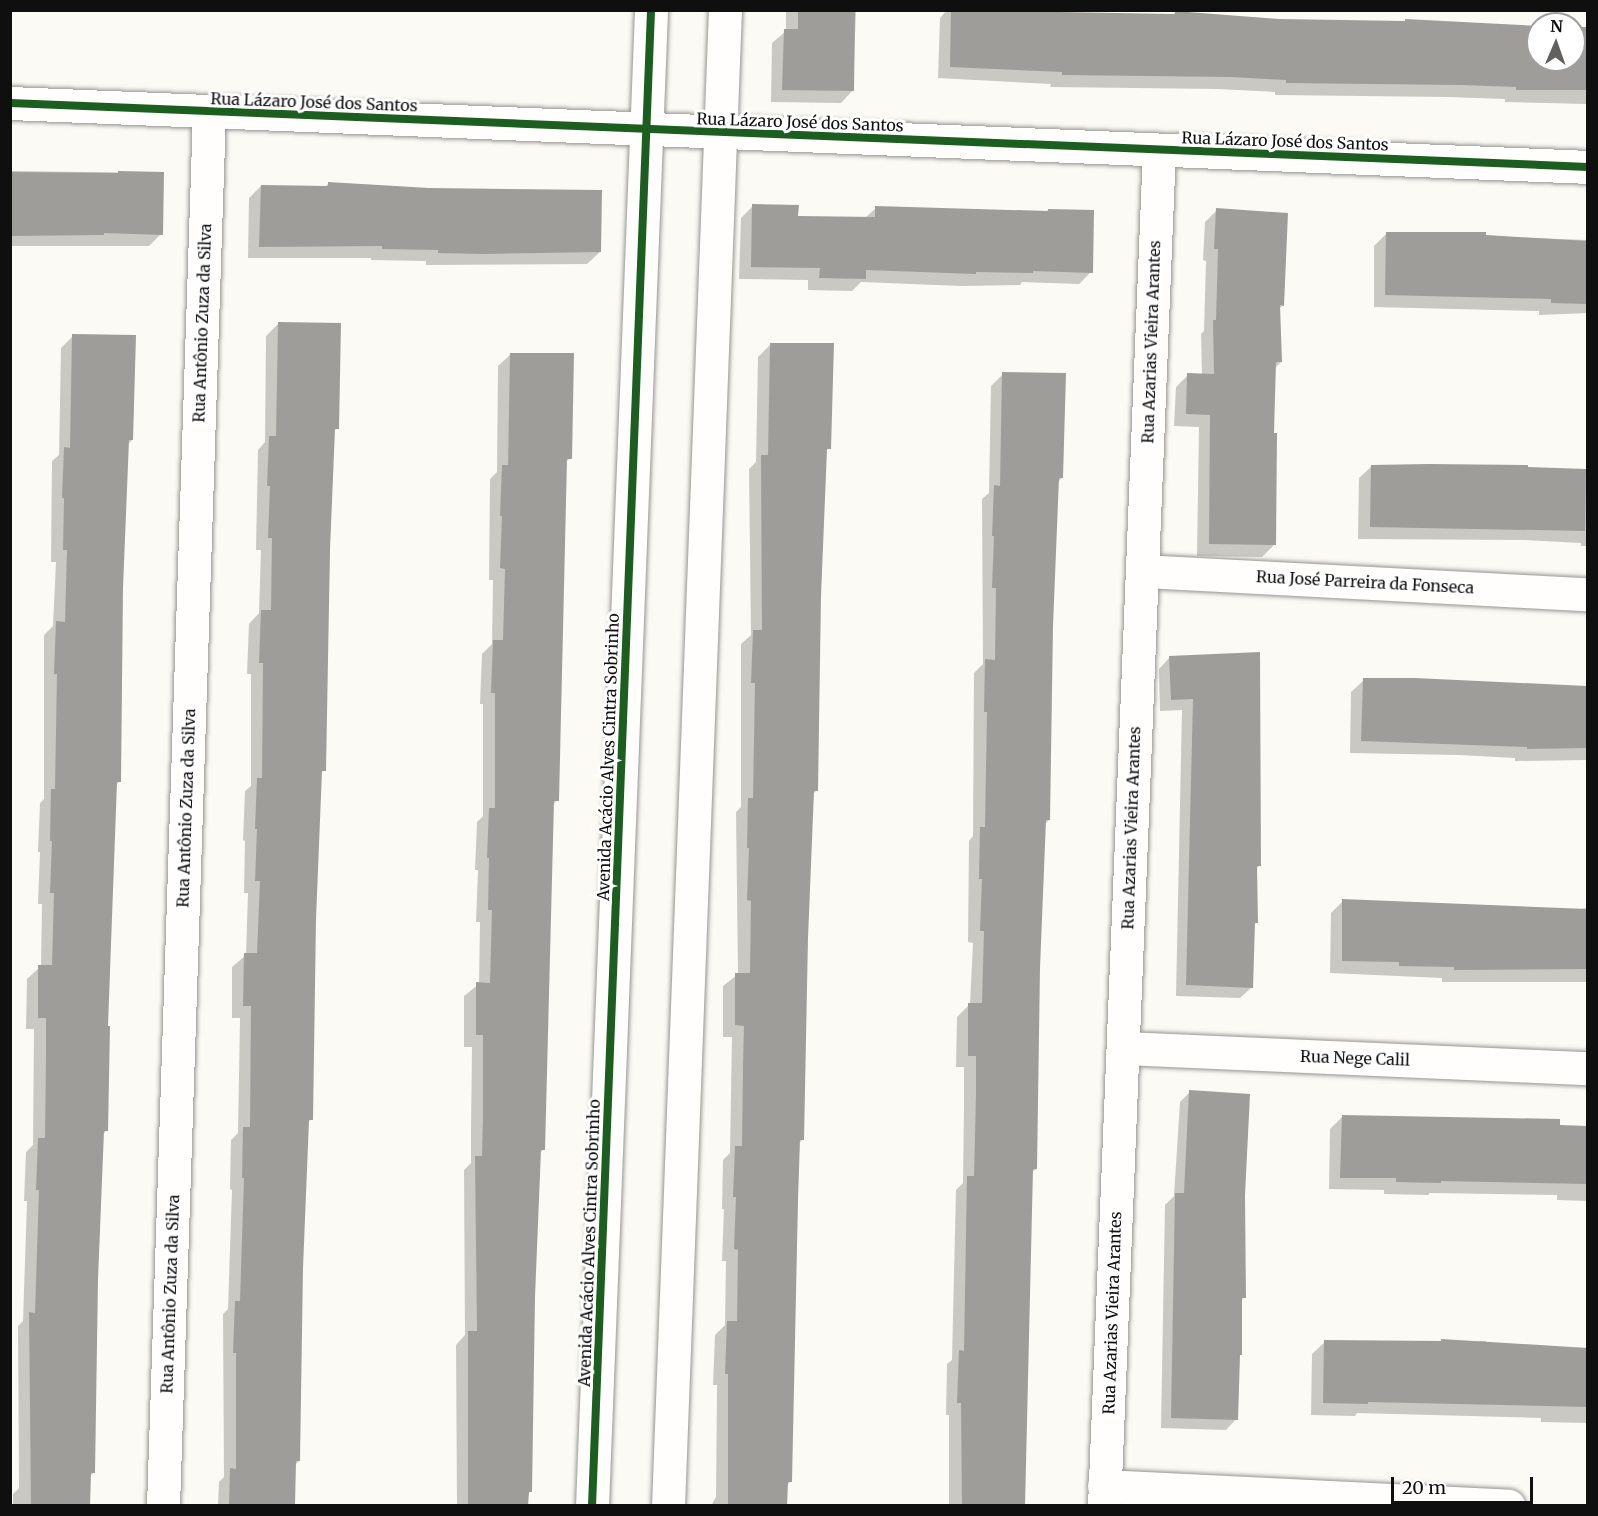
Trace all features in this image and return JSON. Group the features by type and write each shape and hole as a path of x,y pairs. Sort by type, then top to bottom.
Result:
{"street":[{"name":"Avenida Acácio Alves Cintra Sobrinho","path":"592,1506 651,10"},
{"path":"668,1506 725,10"},
{"name":"Rua Lázaro José dos Santos","path":"10,103 1587,167"},
{"name":"Rua Antônio Zuza da Silva","path":"163,1506 209,111"},
{"name":"Rua Azarias Vieira Arantes","path":"1104,1496 1159,150"},
{"name":"Rua José Parreira da Fonseca","path":"1142,571 1587,594"},
{"name":"Rua Nege Calil","path":"1123,1048 1587,1068"},
{"path":"1104,1496 1509,1506"}],"building":[{"path":"798,10 855,10 854,91 782,90 784,29 798,29"},
{"path":"951,10 1175,14 1175,11 1279,19 1405,21 1405,19 1526,25 1526,72 1586,72 1587,27 1587,90 1516,90 1516,87 1461,85 1286,83 1286,80 1231,77 1062,75 1062,72 950,67"},
{"path":"118,171 164,172 163,235 104,233 104,235 10,236 10,172 118,173"},
{"path":"328,182 429,188 602,190 601,252 483,254 382,249 382,246 259,247 261,185 328,186"},
{"path":"752,204 799,205 798,216 875,217 875,206 1048,211 1048,209 1094,210 1093,273 1033,271 1033,273 976,272 976,274 866,270 866,279 819,278 820,268 751,267"},
{"path":"1216,208 1288,213 1284,306 1280,305 1282,362 1276,362 1274,433 1277,433 1276,545 1209,544 1210,415 1186,414 1187,373 1214,374 1213,320 1216,320 1218,249 1214,249"},
{"path":"1386,232 1486,232 1486,235 1587,241 1587,304 1551,303 1551,299 1385,295"},
{"path":"278,322 341,323 339,429 335,429 330,549 326,771 322,771 316,919 313,1120 309,1120 303,1268 300,1461 296,1461 295,1506 229,1506 230,1468 236,1469 236,1353 233,1353 235,1301 240,1301 244,1178 242,1178 243,1127 250,1127 251,1006 243,1006 244,953 257,953 260,881 255,881 257,829 255,829 257,778 262,778 263,663 259,663 261,610 271,610 272,538 268,538 270,486 267,486 269,436 276,436"},
{"path":"72,334 136,335 133,440 129,440 123,588 121,782 117,782 108,1026 110,1026 108,1131 104,1131 98,1279 95,1473 91,1473 90,1506 31,1506 29,1312 35,1313 39,1190 36,1190 38,1138 45,1138 46,1018 38,1018 38,965 52,965 54,893 50,893 52,841 50,841 51,789 55,789 57,674 54,674 56,621 65,622 67,550 63,550 64,498 62,498 64,447 70,448"},
{"path":"770,343 834,343 831,449 827,449 821,596 818,791 814,791 808,938 804,1140 800,1140 792,1482 788,1482 787,1506 728,1506 728,1374 725,1374 727,1321 737,1321 738,1250 734,1249 736,1197 733,1197 735,1146 742,1146 744,1026 735,1025 735,973 750,973 751,901 747,900 749,848 747,848 748,798 753,798 755,683 751,683 753,630 762,630 761,455 768,455"},
{"path":"510,353 574,353 572,459 567,459 559,801 554,801 545,1150 541,1150 535,1297 532,1492 529,1492 528,1506 468,1506 468,1331 477,1331 475,1156 482,1156 483,1116 483,1035 476,1035 476,982 490,983 492,910 488,910 489,858 487,858 489,808 495,808 495,693 491,693 493,640 503,640 505,569 500,568 502,516 500,516 502,465 508,465"},
{"path":"1002,372 1066,373 1063,478 1059,478 1053,626 1050,820 1046,820 1040,968 1037,1169 1033,1169 1025,1506 962,1506 961,1403 957,1403 959,1350 964,1351 967,1176 974,1176 976,1095 976,1056 968,1056 968,1003 982,1003 984,931 980,931 982,879 979,879 980,827 985,827 987,712 984,712 985,659 995,660 996,588 992,588 994,536 992,536 994,485 1000,486"},
{"path":"1371,465 1528,465 1528,467 1586,469 1585,531 1370,527"},
{"path":"1260,652 1261,866 1257,866 1258,923 1255,923 1253,988 1186,985 1193,699 1171,700 1169,656"},
{"path":"1363,678 1415,678 1587,686 1587,748 1527,749 1527,747 1361,741"},
{"path":"1342,899 1587,909 1587,969 1454,970 1454,967 1399,966 1399,962 1342,961"},
{"path":"1189,1090 1250,1094 1245,1195 1246,1298 1242,1298 1242,1355 1240,1355 1238,1420 1171,1418 1175,1193 1184,1193"},
{"path":"1342,1115 1560,1119 1560,1125 1587,1126 1587,1184 1396,1182 1396,1178 1340,1178"},
{"path":"1441,1339 1587,1348 1587,1407 1323,1403 1324,1340 1441,1341"}],"cycle path":[{"path":"592,1506 651,10"},
{"path":"10,103 1588,167"}]}
